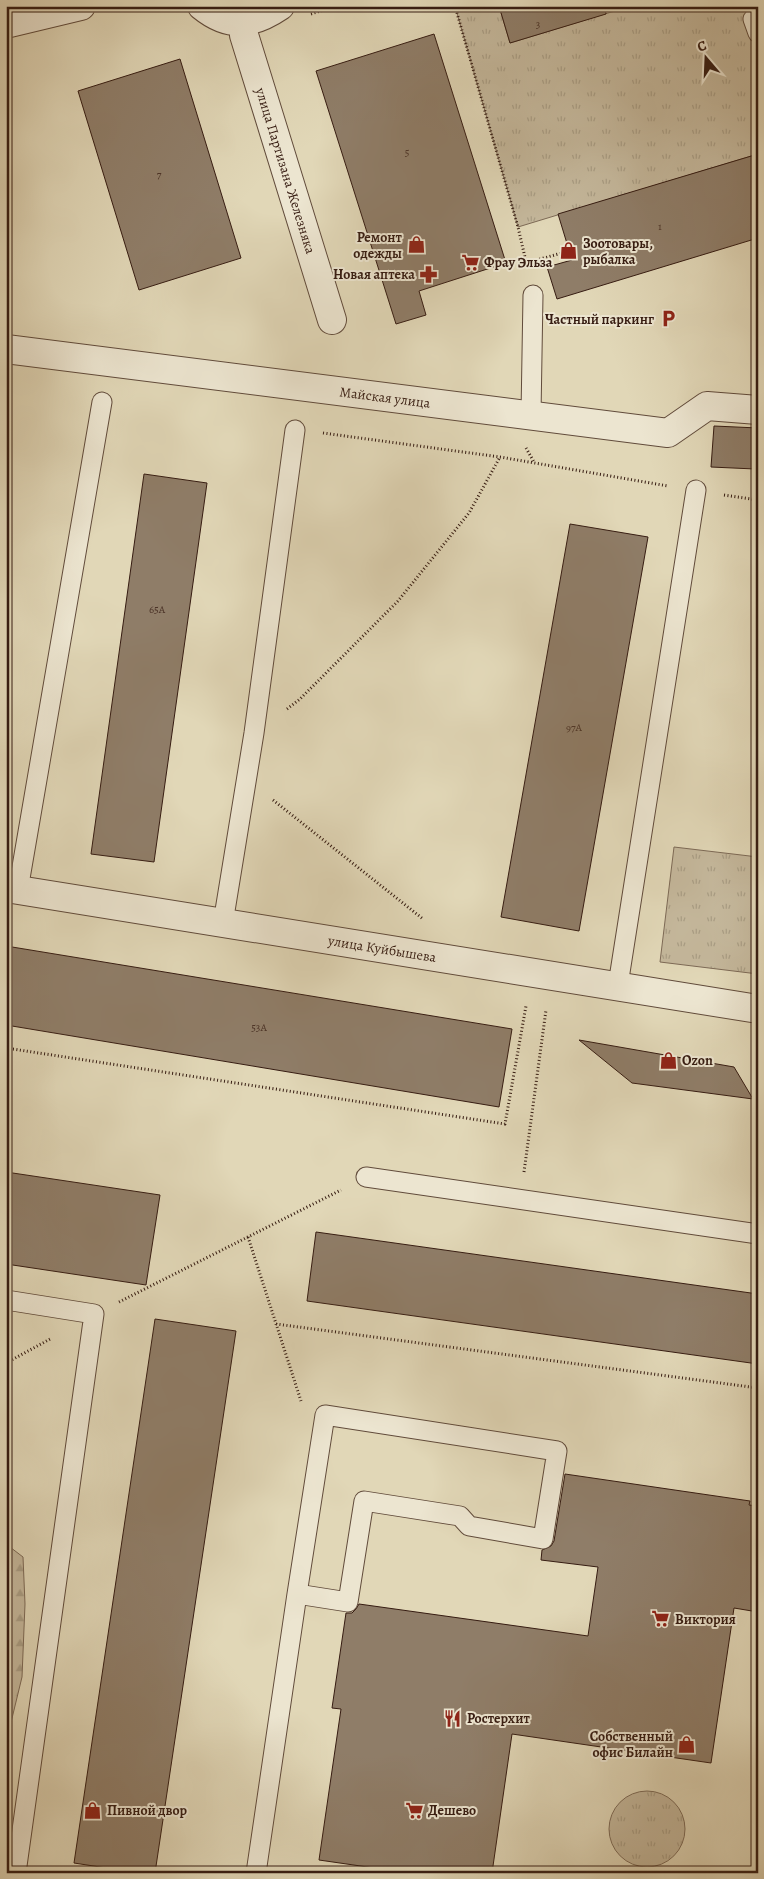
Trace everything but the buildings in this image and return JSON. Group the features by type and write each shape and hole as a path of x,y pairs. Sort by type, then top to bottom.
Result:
{"street":[{"path":"6,24 81,6"},
{"path":"202,6 214,16 228,21 243,22 264,17 280,6"},
{"name":"улица Партизана Железняка","path":"243,22 244,35 332,320"},
{"name":"Майская улица","path":"6,349 531,414 668,433 707,406 758,410"},
{"name":"улица Куйбышева","path":"12,889 758,1009"}],"lane":[{"path":"758,17 753,19 758,33"},
{"path":"531,414 533,295"},
{"path":"12,889 102,402"},
{"path":"223,923 254,733 295,430"},
{"path":"618,985 696,490"},
{"path":"366,1177 758,1234"},
{"path":"6,1300 94,1314 16,1873"},
{"path":"256,1873 297,1594 325,1415 558,1451 544,1539 469,1526 460,1516 364,1501 348,1602 297,1594"}],"path":[{"path":"456,6 518,226 533,295"},
{"path":"526,263 569,251"},
{"path":"295,430 500,457 758,500"},
{"path":"254,733 300,699 398,601 469,513 500,457"},
{"path":"247,780 424,920"},
{"path":"6,1048 505,1124 542,973"},
{"path":"520,1200 542,973"},
{"path":"94,1314 366,1177"},
{"path":"248,1237 318,1456"},
{"path":"276,1324 758,1388"}],"green space":[{"path":"455,6 499,6 510,43 631,6 749,6 758,33 758,154 518,227"},
{"path":"674,847 758,857 758,974 660,962"},
{"path":"6,1544 23,1557 25,1604 22,1677 6,1743"},
{"path":"640,1791 654,1791 668,1797 679,1808 685,1822 682,1844 674,1856 654,1867 640,1867 626,1861 615,1850 609,1836 609,1822 615,1808 626,1797"}],"place":[{"name":"Ремонт одежды","path":"416,245"},
{"name":"Зоотовары, рыбалка","path":"569,251"},
{"name":"Фрау Эльза","path":"470,262"},
{"name":"Новая аптека","path":"429,274"},
{"name":"Частный паркинг","path":"668,319"},
{"name":"Ozon","path":"668,1060"},
{"name":"Виктория","path":"661,1619"},
{"name":"Ростерхит","path":"453,1718"},
{"name":"Собственный офис Билайн","path":"687,1744"},
{"name":"Пивной двор","path":"93,1810"},
{"name":"Дешево","path":"414,1810"}]}
